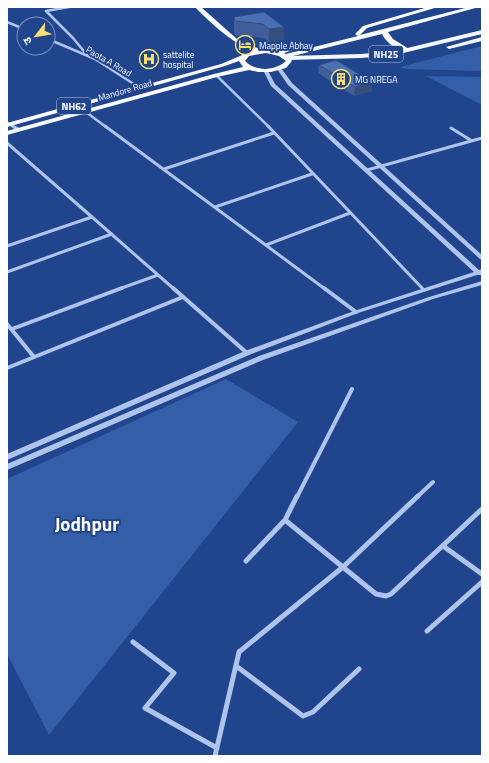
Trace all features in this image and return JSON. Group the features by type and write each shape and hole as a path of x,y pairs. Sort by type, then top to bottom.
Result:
{"highway":[{"path":"358,34 365,27 435,7"},
{"name":"NH62","path":"246,56 266,51 276,52 358,34 456,7"},
{"name":"NH62","path":"249,68 265,70 279,69 287,59 476,7"},
{"path":"385,31 387,38 391,42 407,50"},
{"name":"NH62","path":"276,52 287,59"},
{"path":"246,56 242,59 242,62 249,68"},
{"name":"Mandore Road","path":"8,123 223,65 246,56"},
{"name":"Mandore Road","path":"7,133 216,75 249,68"}],"main road":[{"path":"198,7 235,40 252,49 266,51"},
{"path":"191,8 246,56"},
{"name":"NH25","path":"287,59 361,56 407,50 482,32"},
{"path":"445,48 482,39"},
{"name":"NH25","path":"287,59 341,64 376,62 426,53"}],"street":[{"path":"69,7 46,11 73,38 87,56"},
{"name":"Paota A Road","path":"56,42 95,59 140,88"},
{"path":"279,69 290,84 482,258"},
{"path":"265,70 273,86 481,272"},
{"path":"216,75 424,289"},
{"path":"86,112 356,312"},
{"path":"8,123 19,130"},
{"path":"451,128 472,141"},
{"path":"164,169 274,133"},
{"path":"366,170 482,138"},
{"path":"7,143 246,353"},
{"path":"215,207 312,174"},
{"path":"266,245 350,213"},
{"path":"7,245 92,217"},
{"path":"7,272 112,234"},
{"path":"7,457 246,353 356,312 481,272"},
{"path":"12,329 158,275"},
{"path":"7,467 261,358 430,298 482,283"},
{"path":"7,368 183,297"},
{"path":"7,324 34,357"},
{"path":"246,561 285,520 352,389"},
{"path":"216,756 239,652 343,567 433,482"},
{"path":"285,520 376,594 386,596 391,594 482,509"},
{"path":"443,546 482,574"},
{"path":"427,631 482,582"},
{"path":"133,642 174,673 145,708 217,748"},
{"path":"236,666 303,716 313,712 358,669"}],"shaded area":[{"path":"482,46 482,71 406,69 400,67"},
{"path":"426,76 482,77 482,105"},
{"path":"226,379 298,422 49,735 7,654 7,479"}],"building":[{"path":"264,12 284,27 269,29 263,24 235,21 234,17"},
{"path":"336,60 372,82 355,87 319,65"}],"place":[{"name":"Mapple Abhay","path":"245,45"},
{"name":"sattelite hospital","path":"149,59"},
{"name":"MG NREGA","path":"341,79"}],"district":[{"name":"Jodhpur","path":"87,523"}]}
